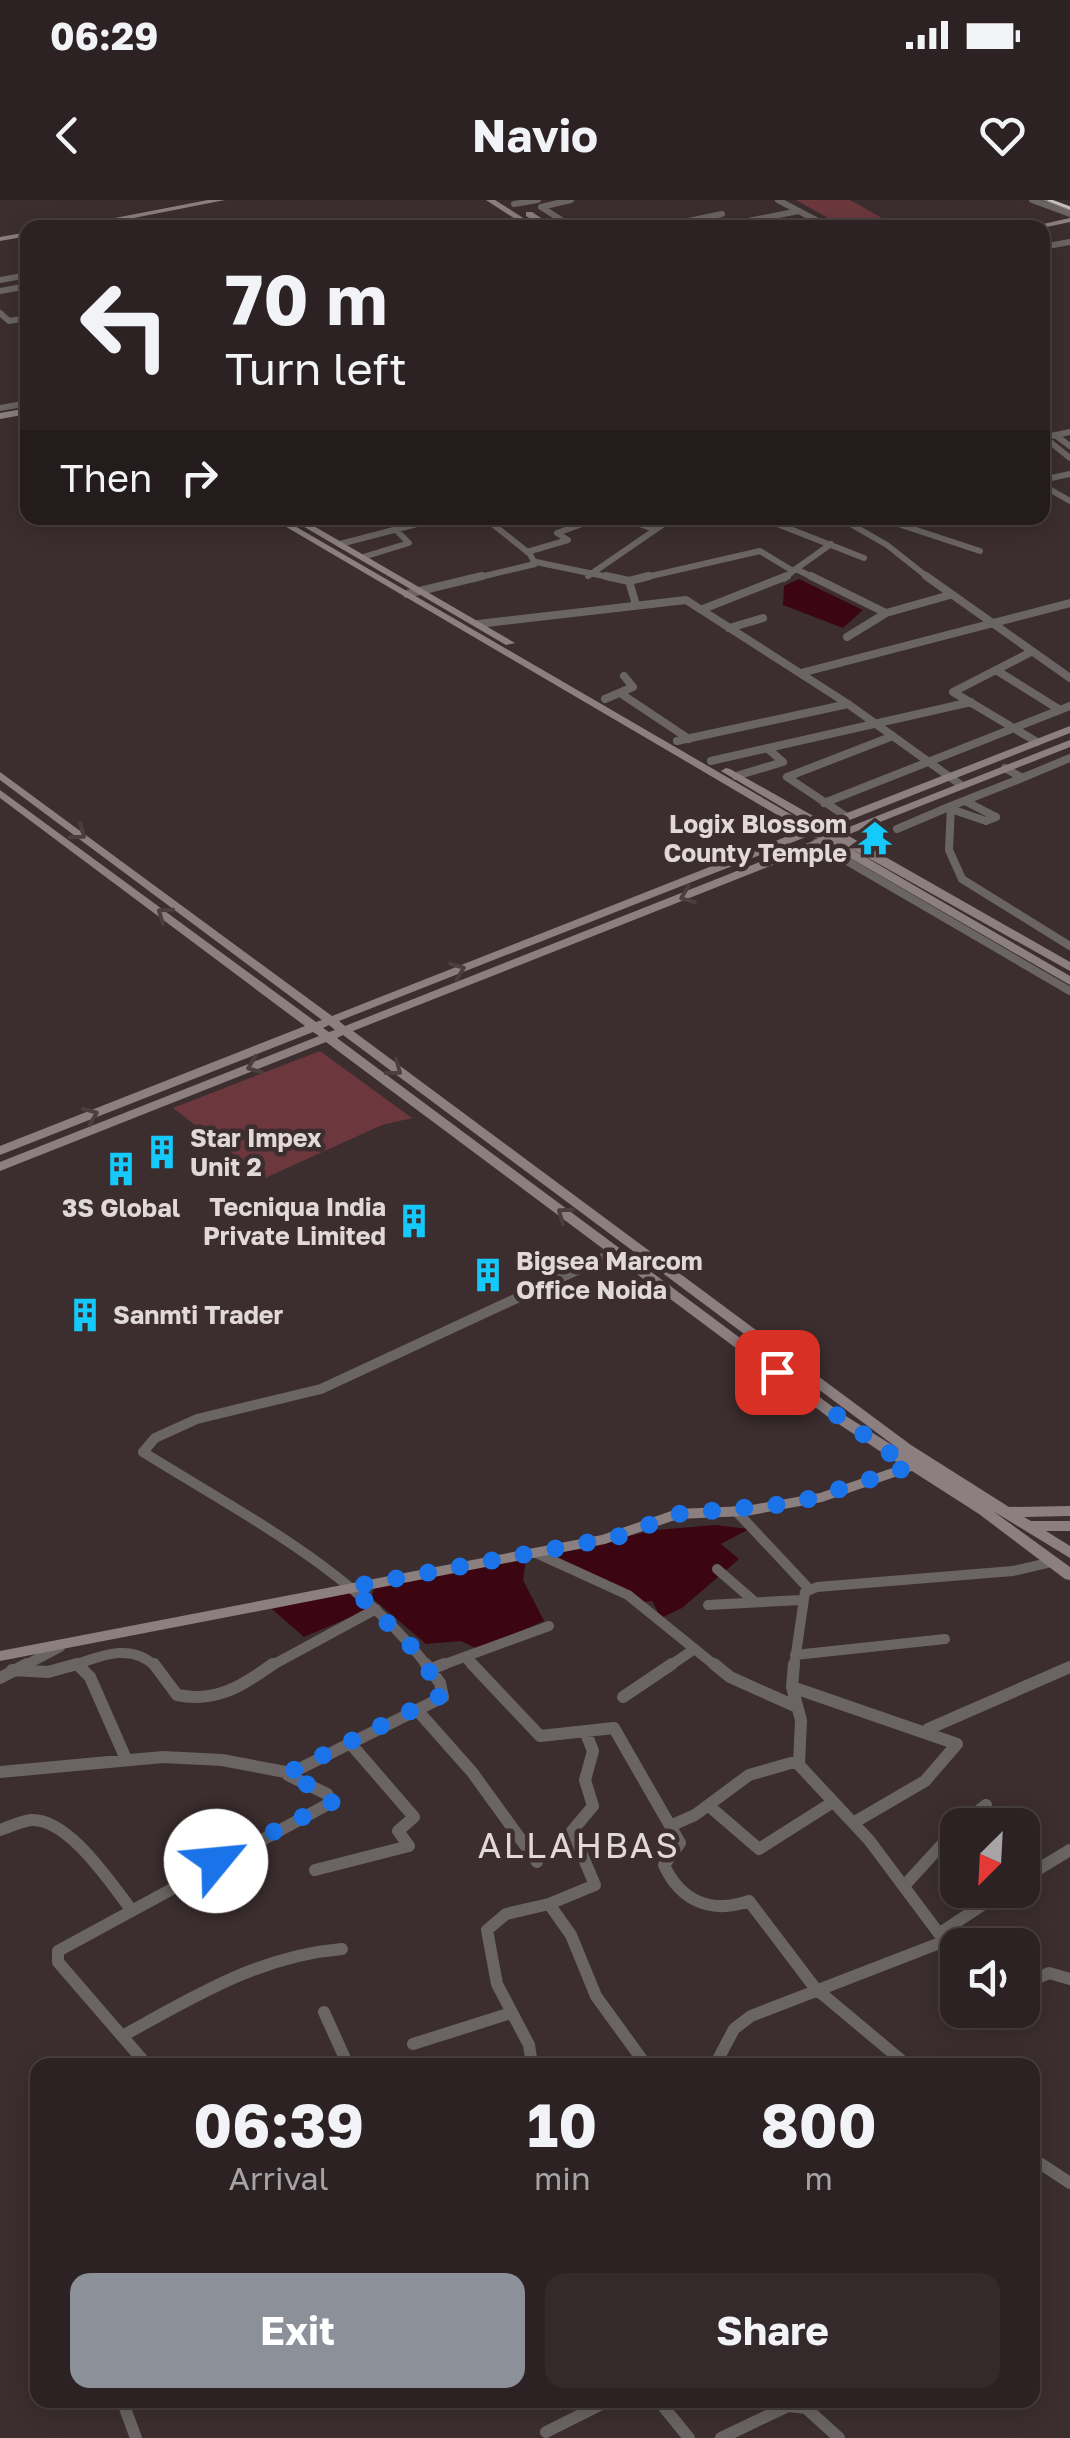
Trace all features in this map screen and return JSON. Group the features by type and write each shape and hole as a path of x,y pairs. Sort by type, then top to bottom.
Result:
{"street":[{"path":"111,220 221,200"},
{"path":"490,200 531,220"},
{"path":"511,202 538,200"},
{"path":"561,220 541,206 571,200"},
{"path":"778,200 810,220"},
{"path":"1032,200 1070,215"},
{"path":"1046,200 1070,215"},
{"path":"1061,200 1070,215"},
{"path":"511,202 533,220"},
{"path":"759,220 800,213"},
{"path":"769,220 800,213"},
{"path":"539,220 552,214"},
{"path":"693,220 722,214"},
{"path":"1050,438 1070,458"},
{"path":"286,525 1070,981"},
{"path":"306,525 682,740 848,704"},
{"path":"340,544 411,525"},
{"path":"494,525 536,562"},
{"path":"528,552 568,540 556,532 578,525"},
{"path":"642,525 654,529"},
{"path":"588,576 661,525"},
{"path":"781,525 864,558"},
{"path":"855,525 1070,678"},
{"path":"901,525 980,551"},
{"path":"363,557 409,543 395,529"},
{"path":"703,608 780,581 831,544"},
{"path":"406,594 536,562 588,576 629,581 760,551 886,614"},
{"path":"629,581 636,605"},
{"path":"846,637 886,614 950,595"},
{"path":"478,624 680,599 703,608 962,785"},
{"path":"801,673 1070,602"},
{"path":"729,628 762,618"},
{"path":"1030,652 954,688 1036,742"},
{"path":"996,670 1060,710"},
{"path":"605,699 633,687 624,676"},
{"path":"620,693 711,762 821,836 1070,991"},
{"path":"711,762 970,702"},
{"path":"824,803 1070,706"},
{"path":"0,1167 821,836 847,816 1070,729"},
{"path":"847,816 786,777 894,736"},
{"path":"0,1151 322,1023 821,836 876,819 1070,742"},
{"path":"736,776 783,762 768,748"},
{"path":"876,819 895,829 1070,758"},
{"path":"1000,770 1018,780"},
{"path":"0,775 322,1023 328,1036 909,1467 984,1511 1033,1526 1070,1526"},
{"path":"0,792 322,1023 344,1031 1008,1519 1070,1575"},
{"path":"951,808 995,820 965,801"},
{"path":"951,808 949,850 968,887 1070,946"},
{"path":"821,836 1070,968"},
{"path":"286,1774 444,1694 431,1669 351,1587 284,1536 148,1457 146,1446 172,1428 196,1418 270,1406 321,1389 616,1252"},
{"path":"0,1656 624,1535 648,1522 677,1514 736,1511 828,1496 909,1467"},
{"path":"736,1511 805,1595 792,1687 801,1725 798,1761 853,1822 940,1934"},
{"path":"1008,1519 1070,1511"},
{"path":"1033,1526 1070,1554"},
{"path":"536,1552 628,1594 694,1650 740,1682 797,1707"},
{"path":"708,1605 1013,1571 1052,1562"},
{"path":"718,1569 756,1602"},
{"path":"12,1670 32,1674 80,1667 103,1655 131,1652 150,1660 177,1694 205,1698 242,1688 294,1650 376,1609"},
{"path":"431,1669 548,1626"},
{"path":"796,1655 946,1640"},
{"path":"0,1678 70,1643"},
{"path":"624,1697 694,1650"},
{"path":"466,1658 537,1734 549,1737 611,1727 617,1731 680,1843 664,1865 671,1880 714,1908 749,1901 815,1988 899,2058"},
{"path":"927,1730 1070,1666"},
{"path":"80,1667 90,1677 126,1758"},
{"path":"792,1687 927,1730 952,1740 956,1748 906,1796 853,1822"},
{"path":"418,1710 472,1772 538,1862"},
{"path":"531,2058 529,2045 495,1978 488,1926 522,1909 550,1904 596,1882 572,1831 590,1815 593,1806 585,1780 593,1751 585,1731"},
{"path":"315,1870 410,1846 398,1831 414,1817 350,1744"},
{"path":"0,1772 126,1758 222,1760 286,1774 327,1794 332,1802 130,1908 64,1947 56,1957 142,2058"},
{"path":"670,1826 709,1806 749,1776 798,1761"},
{"path":"709,1806 759,1849 833,1802"},
{"path":"981,1808 986,1804"},
{"path":"0,1830 32,1820 56,1830 80,1848 130,1908"},
{"path":"905,1886 940,1847"},
{"path":"1040,1868 1070,1850"},
{"path":"550,1904 574,1940 604,2008 641,2058"},
{"path":"954,1928 981,1908"},
{"path":"719,2058 742,2022 940,1938"},
{"path":"124,2034 258,1962 289,1953 342,1949"},
{"path":"1040,1977 1049,1973 1070,1979"},
{"path":"324,2012 345,2058"},
{"path":"413,2044 510,2013"},
{"path":"1040,2163 1070,2183"},
{"path":"125,2408 136,2438"},
{"path":"546,2432 594,2408"},
{"path":"665,2408 689,2438"},
{"path":"721,2438 778,2408"},
{"path":"814,2408 839,2438"}],"shaded area":[{"path":"796,200 850,200 886,220 832,220"},
{"path":"799,579 863,610 843,628 783,605 784,586"},
{"path":"320,1051 412,1118 382,1125 265,1178 173,1108"},
{"path":"715,1525 749,1529 721,1544 739,1559 682,1608 661,1618 652,1601 637,1603 558,1558 564,1550 656,1530"},
{"path":"526,1559 523,1580 544,1621 478,1649 461,1641 426,1644 371,1597 376,1585"},
{"path":"351,1591 369,1609 304,1637 272,1609"}],"railway":[{"path":"1049,200 1070,208"}],"place":[{"name":"Logix Blossom County Temple","path":"875,838"},
{"name":"Star Impex Unit 2","path":"162,1152"},
{"name":"3S Global","path":"121,1169"},
{"name":"Tecniqua India Private Limited","path":"414,1221"},
{"name":"Bigsea Marcom Office Noida","path":"488,1275"},
{"name":"Sanmti Trader","path":"85,1315"}],"district":[{"name":"ALLAHBAS","path":"579,1846"}],"route":[{"path":"216,1861 332,1802 327,1794 286,1774 437,1701 444,1694 415,1650 351,1587 617,1537 677,1514 746,1511 796,1503 909,1467 777,1372"}]}
